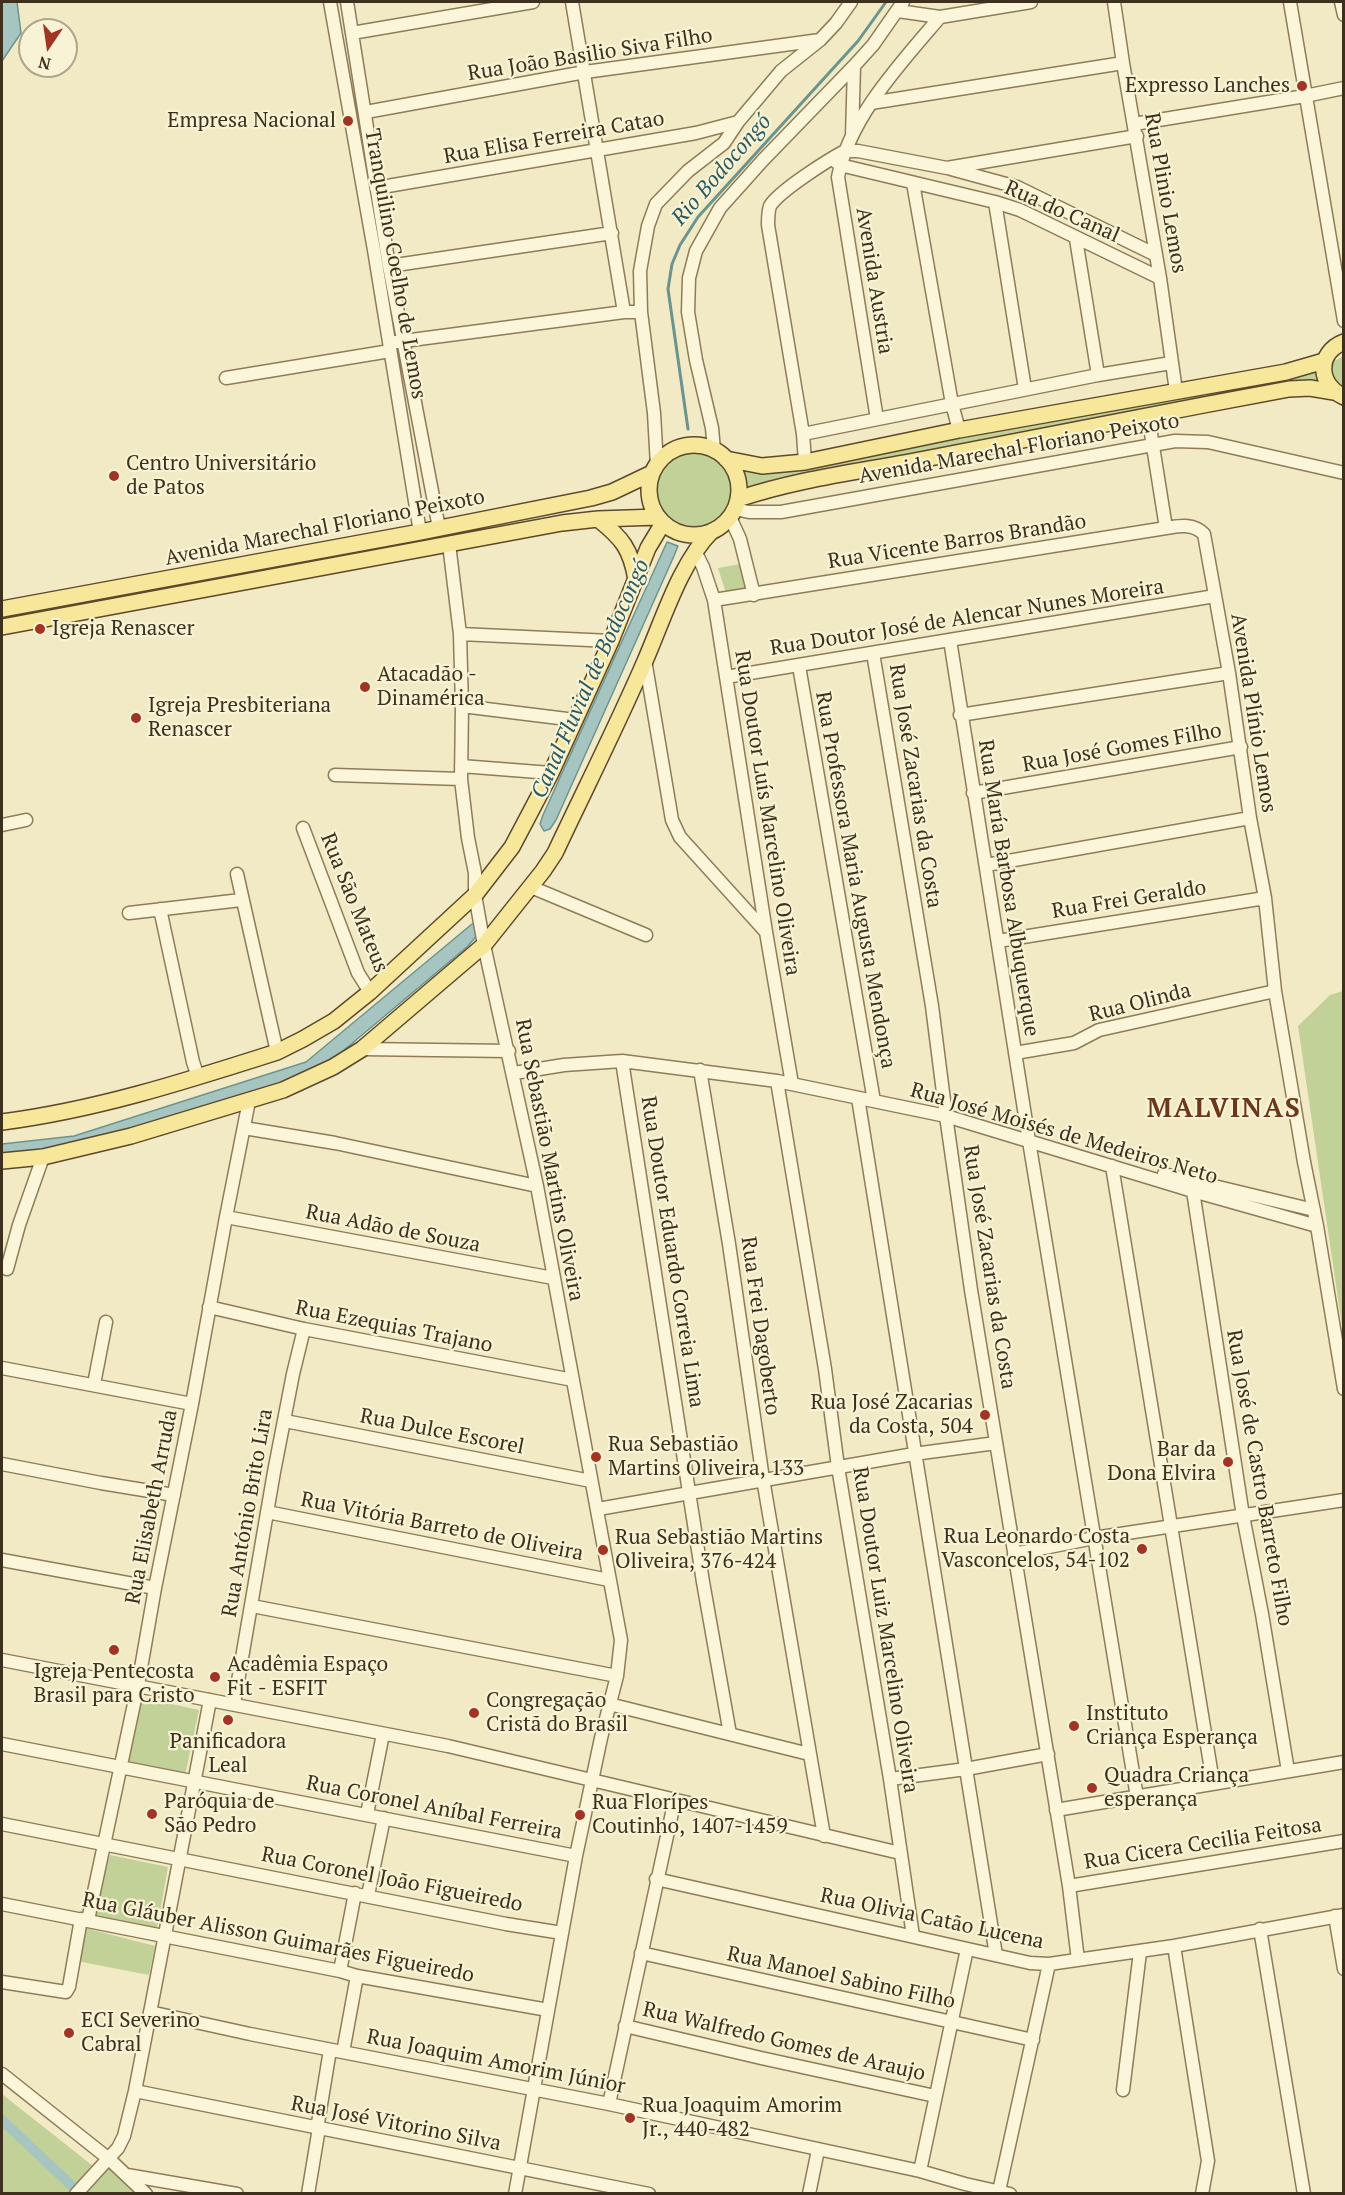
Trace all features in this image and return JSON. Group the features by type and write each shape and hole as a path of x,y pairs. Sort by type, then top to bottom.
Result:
{"main road":[{"path":"1339,394 1324,378 1324,361 1334,347 1344,342"},
{"name":"Avenida Marechal Floriano Peixoto","path":"720,454 747,465 805,462 959,430 1286,372 1324,361"},
{"name":"Avenida Marechal Floriano Peixoto","path":"734,509 790,484 832,475 912,462 1288,389 1310,388 1339,394"},
{"path":"2,1161 43,1157 131,1136 249,1101 312,1078 362,1049 484,945 555,852 698,544 712,531 734,509 739,485 737,478 720,454 700,446 686,446 672,451 654,469 649,484 652,507 660,520 678,532 704,534 712,531"},
{"name":"Avenida Marechal Floriano Peixoto","path":"2,609 591,498 612,492 654,469"},
{"name":"Avenida Marechal Floriano Peixoto","path":"2,627 562,523 598,519 660,520"},
{"path":"598,519 619,536 627,547 636,581"},
{"path":"2,1122 49,1116 101,1105 277,1052 334,1021 370,992 475,895 512,847 551,773 611,641 660,520"}],"street":[{"name":"Tranquilino Coelho de Lemos","path":"330,2 380,249 389,266 439,528"},
{"name":"Tranquilino Coelho de Lemos","path":"347,2 366,112 376,188 389,347 420,532"},
{"path":"352,33 533,2"},
{"path":"572,2 624,312"},
{"path":"654,469 654,413 641,312 640,271 648,226 656,204 688,171 724,143 738,122 780,71 820,40 851,2"},
{"path":"720,454 696,360 688,312 688,278 696,251 720,208 786,135 854,66 900,6 940,17 1031,2"},
{"name":"Rua Plinio Lemos","path":"1114,2 1160,278 1176,391"},
{"path":"1290,2 1344,321"},
{"path":"1341,2 1344,15"},
{"name":"Avenida Austria","path":"877,419 836,162 871,103 940,17"},
{"name":"Rua João Basilio Siva Filho","path":"366,112 585,72 820,40"},
{"path":"871,103 1123,63"},
{"path":"852,136 854,66"},
{"path":"947,168 1344,88"},
{"name":"Rua Elisa Ferreira Catao","path":"376,188 696,133 738,122"},
{"name":"Rua do Canal","path":"844,151 858,151 947,168 1017,187 1156,255"},
{"path":"805,462 768,214 770,207 782,194 836,162"},
{"name":"Rua do Canal","path":"836,162 1020,210 1160,278"},
{"path":"914,183 952,405 959,430"},
{"path":"995,202 1025,389"},
{"path":"389,266 612,233"},
{"path":"1076,239 1098,375"},
{"path":"226,378 389,347 402,341 624,312 641,312"},
{"path":"802,434 1025,389 1171,363"},
{"path":"1148,415 1166,528"},
{"name":"Avenida Marechal Floriano Peixoto","path":"734,509 749,512 781,512 1175,441 1209,442 1344,473"},
{"path":"734,509 753,595"},
{"name":"Rua Vicente Barros Brandão","path":"714,600 1166,528 1190,526 1204,534"},
{"name":"Avenida Plínio Lemos","path":"1204,534 1265,898 1275,991 1344,1389"},
{"name":"Rua Sebastião Martins Oliveira","path":"449,544 460,634 461,772 468,838 475,873 475,895 537,1186 621,1640 616,1676 576,1856 515,2193"},
{"name":"Rua Doutor Luís Marcelino Oliveira","path":"695,550 714,600 792,1084"},
{"name":"Rua Doutor José de Alencar Nunes Moreira","path":"726,677 1215,596"},
{"path":"460,634 611,641"},
{"name":"Rua María Barbosa Albuquerque","path":"950,640 1029,1142 1137,1797"},
{"name":"Rua José Zacarias da Costa","path":"873,653 932,1006 946,1116 996,1443 1078,1960"},
{"path":"645,660 675,829 766,932"},
{"name":"Rua Professora Maria Augusta Mendonça","path":"799,666 874,1101"},
{"path":"960,715 1229,673"},
{"path":"462,706 575,720"},
{"name":"Rua José Gomes Filho","path":"973,793 1241,747"},
{"path":"335,775 461,772 551,773"},
{"path":"986,865 1250,818"},
{"path":"2,825 26,820"},
{"name":"Rua São Mateus","path":"303,828 358,973 370,992"},
{"path":"237,874 277,1052"},
{"path":"531,886 645,935"},
{"name":"Rua Frei Geraldo","path":"999,941 1265,898"},
{"path":"129,913 241,900"},
{"path":"160,909 198,1077"},
{"name":"Rua Olinda","path":"1016,1053 1074,1043 1099,1030 1275,991"},
{"path":"362,1049 509,1051"},
{"name":"Rua José Moisés de Medeiros Neto","path":"514,1073 564,1065 622,1061 777,1081 946,1116 1317,1226"},
{"name":"Rua Doutor Eduardo Correia Lima","path":"622,1061 703,1582 730,1734"},
{"name":"Rua Frei Dagoberto","path":"700,1070 731,1256 763,1479 824,1836"},
{"name":"Rua Doutor Luiz Marcelino Oliveira","path":"777,1081 825,1369 838,1467 890,1779 913,1936"},
{"path":"858,1098 996,1955"},
{"name":"Rua Elisabeth Arruda","path":"2,1982 66,1992 69,1987 104,1844 138,1685 154,1588 192,1404 249,1101"},
{"path":"244,1128 335,1143 537,1186"},
{"path":"1029,1142 1314,1210"},
{"path":"7,1269 21,1218 43,1157"},
{"path":"1112,1166 1213,1782"},
{"name":"Rua José de Castro Barreto Filho","path":"1193,1191 1243,1516 1288,1771"},
{"name":"Rua Adão de Souza","path":"226,1217 553,1278"},
{"name":"Rua Ezequias Trajano","path":"209,1307 304,1329 573,1380"},
{"path":"94,1384 106,1322"},
{"name":"Rua António Brito Lira","path":"234,1704 267,1512 293,1374 304,1329"},
{"path":"2,1368 192,1404"},
{"name":"Rua Dulce Escorel","path":"285,1421 591,1481"},
{"path":"598,1509 763,1479 996,1443"},
{"path":"2,1464 174,1495"},
{"path":"1014,1554 1094,1538 1344,1500"},
{"name":"Rua Vitória Barreto de Oliveira","path":"267,1512 609,1580"},
{"path":"2,1560 154,1588"},
{"path":"252,1606 616,1676"},
{"path":"2,1660 517,1761 900,1853"},
{"path":"76,2193 109,2159 124,2136 135,2091 210,1700"},
{"path":"609,1704 809,1754"},
{"path":"367,1814 383,1734"},
{"name":"Rua Coronel Aníbal Ferreira","path":"2,1744 576,1856"},
{"path":"890,1779 1047,1754"},
{"path":"1056,1810 1213,1782 1344,1762"},
{"path":"609,2104 675,1799"},
{"path":"340,1971 384,1818"},
{"name":"Rua Coronel João Figueiredo","path":"2,1824 506,1924 562,1933"},
{"name":"Rua Cicera Cecilia Feitosa","path":"1068,1886 1344,1841"},
{"name":"Rua Olivia Catão Lucena","path":"656,1879 1030,1963 1049,1964 1140,1952 1339,1915"},
{"name":"Rua Gláuber Alisson Guimarães Figueiredo","path":"2,1904 357,1976 548,2010"},
{"path":"1339,1915 1344,1969"},
{"path":"1260,1929 1304,2193"},
{"path":"1174,1946 1208,2161 1202,2193"},
{"path":"920,2171 967,1949"},
{"path":"1123,2090 1140,1952"},
{"name":"Rua Manoel Sabino Filho","path":"641,1953 1034,2040"},
{"path":"1004,2192 1049,1964"},
{"path":"343,2052 357,1976"},
{"name":"Rua Joaquim Amorim Júnior","path":"150,2012 330,2050 609,2104 920,2171 964,2189 1004,2192"},
{"name":"Rua Walfredo Gomes de Araujo","path":"625,2026 935,2096"},
{"path":"308,2193 330,2050"},
{"path":"2,2074 109,2159 146,2193"},
{"name":"Rua José Vitorino Silva","path":"135,2091 649,2193"},
{"path":"809,2193 818,2150"},
{"path":"127,2175 237,2193"}],"green space":[{"path":"1343,356 1343,396 1336,392 1329,367"},
{"path":"1322,365 1323,381 1305,387 740,496 739,479 731,462 744,465"},
{"path":"694,449 710,452 724,461 733,475 736,491 733,507 724,521 710,530 694,533 678,530 664,521 655,507 652,491 655,475 664,461 678,452"},
{"path":"740,564 746,589 726,593 718,568"},
{"path":"1344,991 1343,1333 1298,1026 1330,995"},
{"path":"139,1697 199,1710 184,1780 125,1767"},
{"path":"110,1855 168,1867 156,1935 92,1923"},
{"path":"85,1928 155,1946 149,1975 77,1961"},
{"path":"2,2094 93,2166 68,2193 2,2193"},
{"path":"110,2163 150,2194 80,2194"}],"water":[{"path":"2,2 17,2 18,37 2,61"},
{"path":"667,542 678,546 674,556 556,820 550,829 544,831 540,824 543,815"},
{"path":"472,924 479,924 479,933 468,946 318,1072 79,1146 2,1154 2,1144 74,1136 306,1062"}],"waterway":[{"name":"Rio Bodocongó","path":"688,429 668,289 672,264 680,245 698,217 858,41 886,2"},
{"path":"2,2120 72,2186"}],"place":[{"name":"Expresso Lanches","path":"1302,86"},
{"name":"Empresa Nacional","path":"348,121"},
{"name":"Centro Universitário de Patos","path":"114,476"},
{"name":"Igreja Renascer","path":"40,629"},
{"name":"Atacadão - Dinamérica","path":"365,687"},
{"name":"Igreja Presbiteriana Renascer","path":"136,718"},
{"name":"Rua José Zacarias da Costa, 504","path":"985,1415"},
{"name":"Rua Sebastião Martins Oliveira, 133","path":"596,1457"},
{"name":"Bar da Dona Elvira","path":"1228,1462"},
{"name":"Rua Leonardo Costa Vasconcelos, 54-102","path":"1142,1549"},
{"name":"Rua Sebastião Martins Oliveira, 376-424","path":"603,1550"},
{"name":"Igreja Pentecosta Brasil para Cristo","path":"114,1650"},
{"name":"Acadêmia Espaço Fit - ESFIT","path":"215,1677"},
{"name":"Congregação Cristã do Brasil","path":"474,1713"},
{"name":"Panificadora Leal","path":"228,1720"},
{"name":"Instituto Criança Esperança","path":"1074,1726"},
{"name":"Quadra Criança esperança","path":"1092,1788"},
{"name":"Paróquia de São Pedro","path":"152,1814"},
{"name":"Rua Florípes Coutinho, 1407-1459","path":"580,1815"},
{"name":"ECI Severino Cabral","path":"69,2033"},
{"name":"Rua Joaquim Amorim Jr., 440-482","path":"630,2118"}],"district":[{"name":"MALVINAS","path":"1224,1109"}],"water label":[{"name":"Canal Fluvial de Bodocongó","path":"591,679"}]}
